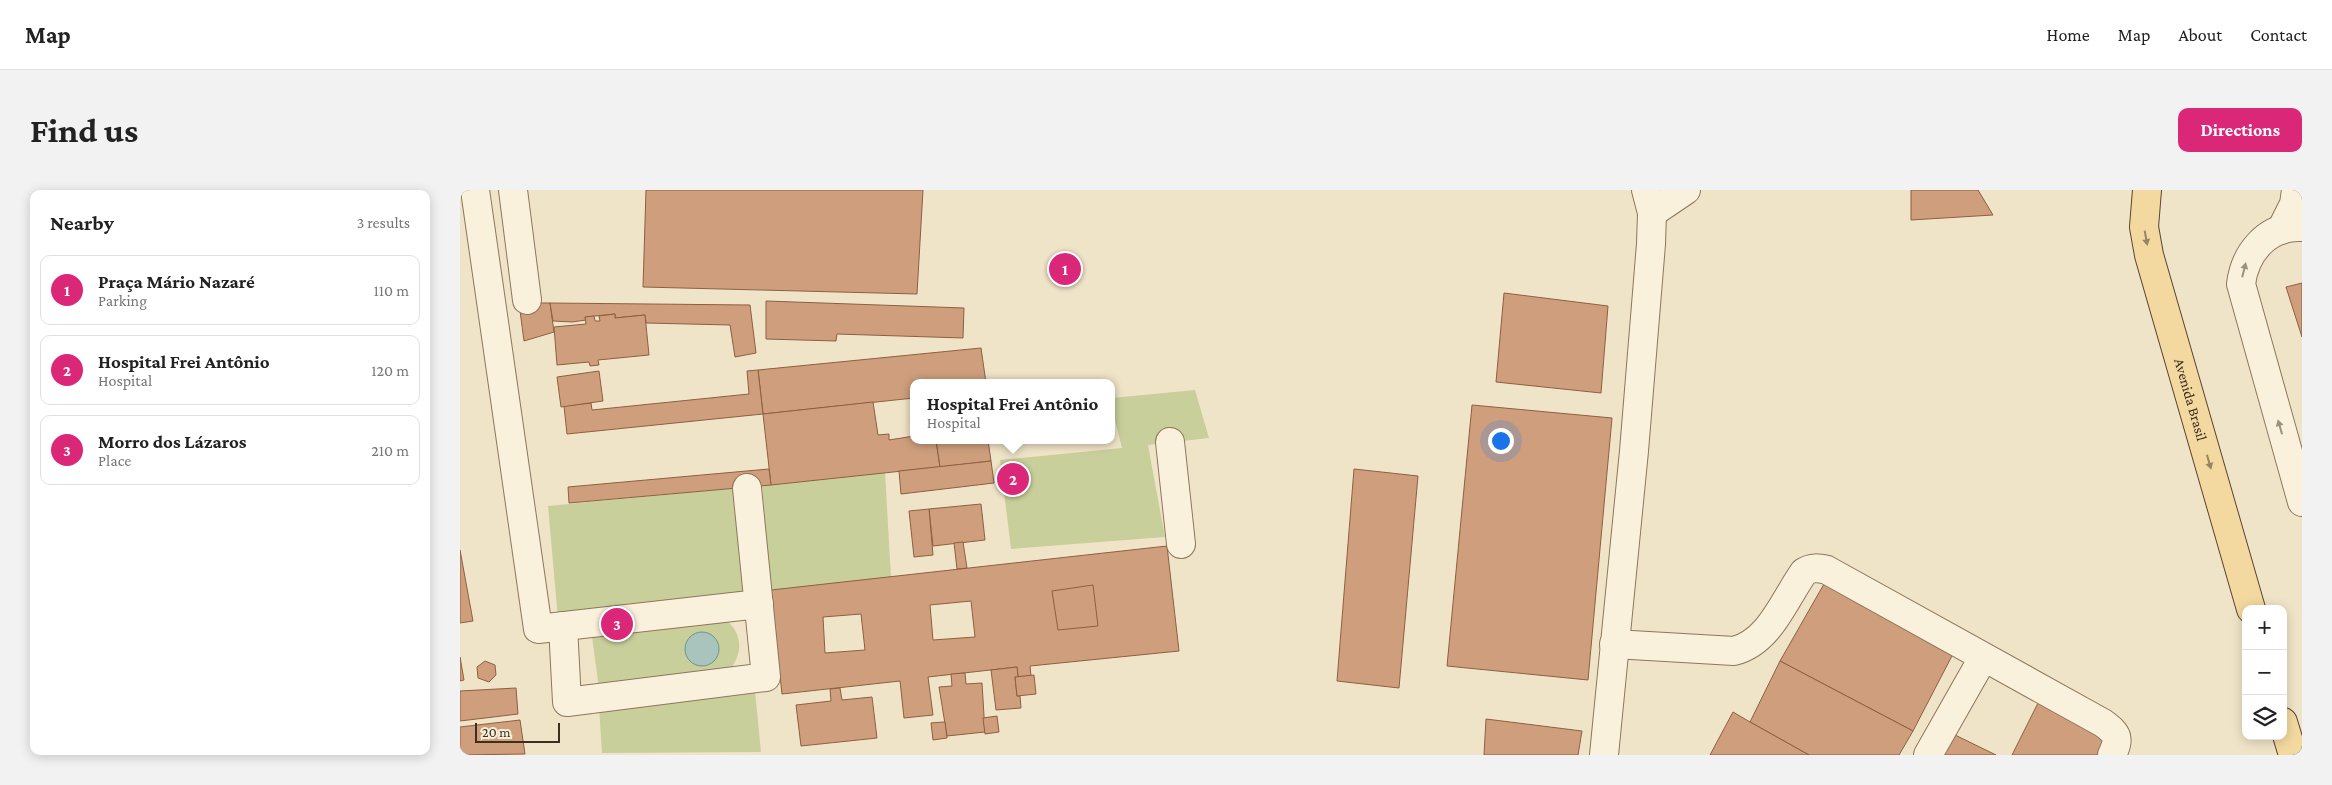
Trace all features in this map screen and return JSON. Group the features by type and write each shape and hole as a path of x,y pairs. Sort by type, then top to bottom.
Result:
{"main road":[{"name":"Avenida Brasil","path":"2147,190 2144,227 2149,255 2250,605"},
{"path":"2287,735 2293,755"}],"street":[{"path":"475,190 538,629 759,604"},
{"path":"513,190 527,300"},
{"path":"1604,755 1635,441 1649,201 1686,190"},
{"path":"2296,190 2292,229 2257,245 2243,270 2241,284 2302,502"},
{"path":"1170,442 1181,544"},
{"path":"562,626 567,702 766,677 747,488"},
{"path":"1614,644 1734,650 1747,648 1770,625 1804,572 1818,568 1827,570 2110,728 2116,735 2117,743 2112,755"},
{"path":"1928,755 1983,658"}],"green space":[{"path":"1195,390 1209,438 1148,445 1165,537 1011,549 1000,460 1122,448 1115,420 1115,398"},
{"path":"885,472 891,577 771,590 762,486"},
{"path":"735,488 745,597 558,619 548,506"},
{"path":"725,619 735,631 739,643 737,657 730,670 599,689 591,629"},
{"path":"755,691 761,752 602,753 599,707"}],"water":[{"path":"702,632 709,633 714,637 718,642 718,656 714,661 709,665 702,666 695,665 690,661 686,656 685,649 686,642 690,637 695,633"}],"building":[{"path":"646,190 923,190 917,294 643,287"},
{"path":"1911,190 1978,190 1993,215 1911,220"},
{"path":"2302,283 2302,337 2286,287"},
{"path":"1504,293 1608,306 1601,393 1496,382"},
{"path":"766,301 964,308 963,338 837,334 836,341 766,339"},
{"path":"519,303 550,303 554,332 524,341"},
{"path":"550,303 750,305 756,353 735,357 730,325 646,323 645,315 615,318 615,314 585,317 586,320 572,322 553,321"},
{"path":"615,314 615,318 645,315 649,355 598,360 599,365 590,366 589,362 557,365 554,327 586,324 585,317 594,316 595,321 600,321 599,316"},
{"path":"981,348 985,379 910,379 910,398 763,414 758,370"},
{"path":"758,370 763,414 567,434 564,406 591,403 592,410 749,394 747,371"},
{"path":"599,371 603,401 561,407 557,377"},
{"path":"873,402 878,435 889,434 889,440 910,437 910,444 937,444 940,467 771,485 763,414"},
{"path":"1472,405 1612,418 1588,680 1447,666"},
{"path":"937,444 989,444 991,461 940,467"},
{"path":"991,461 994,483 901,494 899,471"},
{"path":"769,469 771,485 569,503 568,487"},
{"path":"1354,469 1418,476 1399,688 1337,681"},
{"path":"981,504 985,540 933,546 929,509"},
{"path":"929,509 933,555 914,557 909,511"},
{"path":"963,542 967,568 957,569 954,543"},
{"path":"1167,546 1179,651 1030,666 1031,676 1018,677 1017,667 928,677 933,715 904,718 900,681 782,694 771,590","holes":["971,601 975,637 933,640 930,605","861,614 865,650 825,653 823,617"]},
{"path":"460,550 473,621 460,623"},
{"path":"1824,584 1954,652 1913,731 1780,661"},
{"path":"1093,585 1098,626 1058,630 1052,591"},
{"path":"460,657 464,680 460,681"},
{"path":"485,661 495,665 496,675 489,682 478,678 477,667"},
{"path":"1780,661 1913,731 1899,755 1809,755 1750,722"},
{"path":"1017,667 1018,677 1015,677 1017,696 1020,696 1021,708 996,710 991,670"},
{"path":"965,673 966,684 982,683 985,732 947,736 939,687 952,686 951,674"},
{"path":"1034,675 1036,694 1017,696 1015,677"},
{"path":"516,688 518,714 460,721 460,691"},
{"path":"840,688 842,700 872,697 877,738 801,746 796,705 831,701 830,689"},
{"path":"2039,701 2110,737 2100,755 2012,755"},
{"path":"1733,712 1750,722 1809,755 1710,755"},
{"path":"997,716 999,732 985,734 983,718"},
{"path":"1486,719 1582,731 1578,755 1484,755"},
{"path":"520,720 525,754 460,755 460,727"},
{"path":"945,722 947,738 933,740 931,723"},
{"path":"1953,734 1996,755 1942,755"}],"place":[{"name":"Praça Mário Nazaré","path":"1065,269"},
{"name":"Hospital Frei Antônio","path":"1013,479"},
{"name":"Morro dos Lázaros","path":"617,624"}]}
